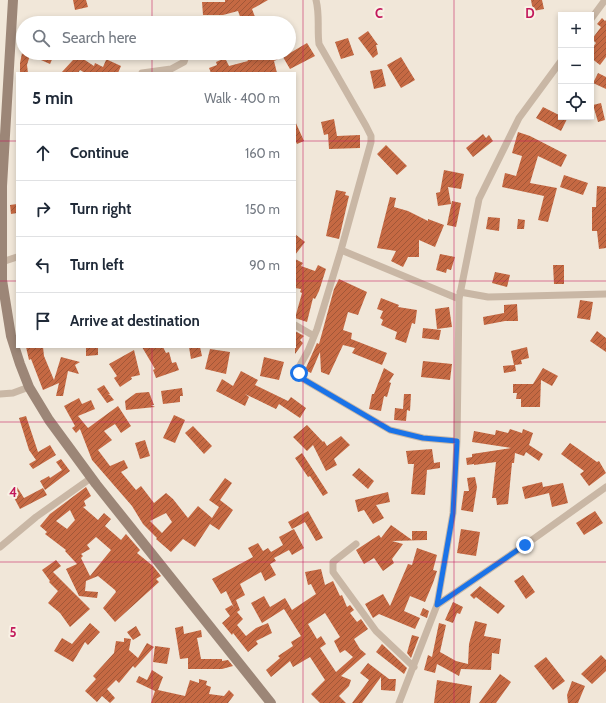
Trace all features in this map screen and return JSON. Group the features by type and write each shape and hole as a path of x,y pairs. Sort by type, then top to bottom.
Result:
{"street":[{"path":"13,0 2,186 2,295 12,336 29,387 49,420 91,478 271,703"},
{"path":"316,0 319,15 319,44 371,136 371,142 341,250 314,336 299,367 299,373 303,379 390,430 423,438 457,441"},
{"path":"594,15 605,0"},
{"path":"150,72 172,69 184,62 184,60"},
{"path":"399,703 437,605 453,513 457,441 460,296 479,199 520,118 558,65"},
{"path":"341,250 460,296 488,297 606,294"},
{"path":"2,262 16,257"},
{"path":"296,326 314,336"},
{"path":"0,394 13,393 29,387"},
{"path":"0,547 36,517 91,478"},
{"path":"437,605 606,487"},
{"path":"356,544 333,562 333,572 376,631 414,666"}],"building":[{"path":"73,0 86,0 88,7 75,10"},
{"path":"225,0 268,0 252,9 255,16 240,16 238,11 223,15 203,15 202,2 225,2"},
{"path":"531,0 542,0 544,9 533,11"},
{"path":"602,18 605,21 606,20 606,57 600,65 594,60 594,46 596,43 594,41 594,36 601,27 597,24"},
{"path":"368,31 378,45 376,45 378,54 373,58 358,38"},
{"path":"348,38 354,55 341,59 335,42"},
{"path":"307,43 315,56 290,69 285,60 296,60 296,49"},
{"path":"401,57 415,80 401,88 387,65"},
{"path":"21,60 28,60 27,65 28,72 20,72"},
{"path":"41,60 52,60 50,64"},
{"path":"73,60 85,60 94,66 95,63 103,67 106,60 108,60 121,66 118,72 83,72 80,70 79,72 62,72"},
{"path":"220,60 226,60 229,66 248,61 276,60 274,61 277,72 211,72 209,68 217,65 216,62"},
{"path":"382,69 386,86 374,89 370,71"},
{"path":"598,73 606,77 606,89 594,83"},
{"path":"601,103 605,120 598,122 594,105"},
{"path":"543,107 558,114 558,120 566,120 561,131 536,118"},
{"path":"334,119 337,136 360,135 360,148 329,149 328,134 324,135 321,122"},
{"path":"296,123 304,141 297,144 296,142"},
{"path":"518,132 530,136 567,155 561,167 538,156 530,183 557,188 548,222 538,220 544,196 502,187 505,173 516,176 522,156 512,153"},
{"path":"483,134 486,138 489,135 493,141 473,157 466,148"},
{"path":"386,145 407,166 397,175 377,154"},
{"path":"444,170 464,174 461,189 448,187 451,204 438,206 436,193 440,192"},
{"path":"564,175 588,183 583,195 560,187"},
{"path":"597,186 606,187 606,248 599,249 597,231 592,231 592,207 596,207"},
{"path":"336,190 346,192 345,195 349,196 339,239 326,236"},
{"path":"390,197 396,198 394,207 408,211 428,221 428,219 444,225 435,247 419,240 419,257 408,257 403,267 391,261 396,251 377,248"},
{"path":"452,201 461,203 456,227 447,225"},
{"path":"16,204 16,213 11,214 10,205"},
{"path":"488,217 500,218 499,231 486,229"},
{"path":"518,219 525,220 524,229 517,229"},
{"path":"296,235 305,242 296,254"},
{"path":"440,254 455,257 451,270 447,269 446,273 436,270"},
{"path":"296,260 303,263 301,266 315,271 318,265 326,269 319,291 315,299 313,298 307,322 296,318 302,293 300,292 301,289 296,288"},
{"path":"553,265 564,265 564,284 554,284"},
{"path":"495,272 510,275 507,287 492,283"},
{"path":"339,279 367,292 358,315 348,312 343,330 352,333 351,339 387,353 382,365 352,353 355,348 343,345 329,375 321,372 320,352 311,373 305,370 317,343 319,344 334,289"},
{"path":"381,298 399,305 398,307 417,310 415,324 412,323 406,343 395,339 397,332 381,325 383,320 380,318 383,311 377,309"},
{"path":"580,300 593,302 590,320 577,318"},
{"path":"517,304 518,321 505,321 484,325 483,317 504,313 504,305"},
{"path":"449,307 452,327 437,329 435,309"},
{"path":"423,328 441,330 439,340 422,338"},
{"path":"597,331 606,338 606,352 590,341"},
{"path":"296,332 304,336 300,340 303,343 295,354"},
{"path":"527,347 529,358 521,360 522,364 515,365 516,371 504,373 503,366 514,365 511,351"},
{"path":"26,348 43,348 44,356 54,380 61,357 80,362 75,365 79,374 68,371 63,396 56,396 59,383 43,390 31,359 29,360"},
{"path":"86,348 98,348 98,355 86,356"},
{"path":"143,348 164,348 166,353 169,352 172,363 176,362 179,370 156,378 153,370 155,369"},
{"path":"189,348 200,348 202,356 191,359"},
{"path":"210,349 230,352 226,374 205,369"},
{"path":"134,350 140,375 131,377 132,379 120,387 114,378 117,376 109,364"},
{"path":"264,357 284,362 279,380 260,376"},
{"path":"423,361 452,364 450,380 421,377"},
{"path":"384,368 394,374 389,382 391,383 387,397 384,396 381,411 369,409 372,394 374,394"},
{"path":"543,368 558,376 552,386 541,380 540,407 521,407 521,399 516,399 517,393 513,393 513,384 533,384"},
{"path":"241,371 258,380 255,385 288,401 291,397 306,408 300,418 279,404 276,409 245,394 249,397 245,406 216,391 222,379 233,386"},
{"path":"104,385 110,394 108,395 110,395 114,400 107,403 97,389"},
{"path":"182,388 183,396 180,396 180,402 163,404 161,391"},
{"path":"149,392 154,405 151,405 155,407 126,410 125,401 136,393"},
{"path":"404,394 411,394 410,411 407,410 406,421 394,420 395,408 403,409"},
{"path":"79,398 82,404 91,400 95,409 78,416 88,428 118,406 131,426 121,433 115,424 104,431 112,440 98,450 110,466 124,460 128,468 121,472 136,490 141,486 154,503 166,493 173,499 188,518 198,506 212,518 219,507 209,500 225,478 232,483 220,500 233,510 219,530 210,524 195,547 183,539 171,552 156,539 157,538 143,524 132,506 92,460 80,429 76,433 72,428 75,426 64,406","holes":["166,513 172,522 162,533 150,521"]},
{"path":"174,415 185,420 175,443 163,438"},
{"path":"26,416 38,452 50,445 56,455 33,469 29,464 36,460 29,450 19,418"},
{"path":"307,425 323,442 324,441 327,446 341,436 350,445 334,459 337,465 326,471 313,445 307,451 293,437"},
{"path":"193,426 212,446 204,454 185,433"},
{"path":"510,429 522,433 523,429 533,433 529,445 543,454 539,461 526,452 524,456 515,453 514,463 512,463 508,504 497,505 496,498 492,498 496,462 467,465 466,458 472,457 472,454 511,448 472,442 474,431 495,435 496,430 508,433"},
{"path":"145,440 150,456 140,459 135,443"},
{"path":"570,443 597,462 599,461 606,473 589,486 580,474 584,471 561,454"},
{"path":"432,449 434,463 440,462 440,468 427,470 425,495 411,494 414,464 408,464 406,451"},
{"path":"302,453 328,493 323,496 310,476 308,477 295,458"},
{"path":"61,459 70,471 45,490 40,481 49,476 50,478 62,470 56,462"},
{"path":"359,468 374,481 368,489 352,475"},
{"path":"475,477 477,487 473,512 461,510 464,491 469,491 467,478"},
{"path":"542,482 543,487 563,483 568,503 552,507 549,493 525,499 522,487"},
{"path":"17,487 24,498 43,488 47,495 20,509 10,490"},
{"path":"86,487 91,496 84,501 86,506 83,507 98,520 104,513 111,519 105,526 121,540 126,534 140,550 137,553 153,566 161,576 156,579 159,582 115,622 103,608 116,592 98,576 86,581 85,591 98,592 97,598 79,596 66,569 77,564 65,551 66,550 45,534 47,532 40,526 50,514","holes":["70,510 75,520 67,529 56,521","96,537 111,550 90,576 81,558 83,556 81,554 90,549 87,545"]},
{"path":"388,492 390,502 376,505 384,518 373,524 364,510 358,512 355,500"},
{"path":"308,511 323,538 316,541 305,522 292,529 288,522"},
{"path":"595,511 603,523 584,535 576,523"},
{"path":"391,525 412,540 412,531 427,531 427,540 392,541 403,544 392,559 394,563 383,571 374,558 364,564 356,550 379,535 381,538"},
{"path":"294,529 304,548 292,555 289,550 274,558 276,561 270,564 276,575 265,581 261,572 240,584 245,595 236,600 240,610 237,612 243,619 237,625 246,636 256,628 268,623 272,633 256,641 258,644 248,652 233,633 232,635 222,623 230,616 225,609 232,605 234,608 226,591 221,594 212,579 253,557 248,548 258,543 263,551 268,548 271,552 283,545 279,537"},
{"path":"461,529 480,532 476,556 457,553"},
{"path":"417,548 437,555 433,570 437,571 425,602 410,596 404,611 420,618 415,629 379,614 373,618 365,604 383,594 390,606 408,564 412,565"},
{"path":"56,560 61,566 53,572 90,609 70,627 60,613 48,603 58,591 49,582 50,581 42,570"},
{"path":"321,569 325,585 333,581 340,596 342,595 347,607 350,605 354,610 350,613 357,622 361,619 368,629 354,639 360,649 366,654 341,676 351,680 349,686 339,696 346,703 320,703 311,694 325,680 310,657 293,667 290,661 271,677 266,670 280,658 278,656 293,646 291,642 301,636 284,609 262,623 251,603 264,596 270,607 285,598 292,610 316,594 311,584 308,585 305,572","holes":["325,613 340,637 334,641 340,653 345,650 353,657 336,672 320,648 326,644 321,636 317,639 308,624"]},
{"path":"523,575 535,592 526,599 514,581"},
{"path":"480,586 505,606 498,614 476,597 474,599 470,595"},
{"path":"453,602 463,607 460,614 457,613 453,623 445,620"},
{"path":"423,608 429,611 427,618 420,615"},
{"path":"475,621 487,624 484,636 501,639 499,654 492,653 491,670 461,669 459,676 437,664 435,673 424,670 428,655 432,657 439,623 446,625 440,652 456,661 468,664 469,644"},
{"path":"90,623 100,632 88,645 85,642 73,662 54,651 62,638 72,644"},
{"path":"136,626 141,635 133,640 127,632"},
{"path":"183,626 184,634 201,630 202,637 197,638 201,659 222,659 222,661 228,660 233,666 222,669 188,669 188,658 180,659 175,628"},
{"path":"412,635 419,637 411,658 407,653"},
{"path":"124,638 131,639 129,650 138,658 147,643 154,647 135,668 133,666 119,683 116,680 107,689 115,698 110,703 102,696 97,702 85,691 96,679 93,676 114,653 116,641 124,642"},
{"path":"382,644 407,668 404,674 376,652"},
{"path":"155,646 170,648 167,664 153,662"},
{"path":"601,655 606,660 606,671 592,684 581,674"},
{"path":"546,657 565,681 553,690 534,666"},
{"path":"368,663 389,679 396,679 395,691 381,690 381,677 362,703 352,703 369,680 360,673"},
{"path":"152,670 163,677 158,690 185,696 190,680 199,683 199,679 207,681 206,685 211,687 209,694 224,696 229,690 234,695 228,703 151,703 155,691 136,682 139,676 147,680"},
{"path":"500,674 511,682 496,703 479,703"},
{"path":"437,680 472,686 470,703 434,703"},
{"path":"572,681 585,686 578,703 568,703 567,695"}],"route":[{"path":"299,373 303,379 390,430 423,438 457,441 453,513 437,605 525,545"}]}
